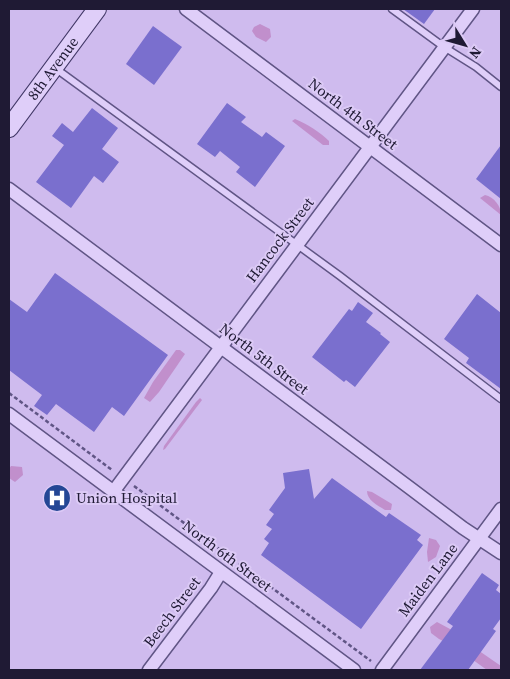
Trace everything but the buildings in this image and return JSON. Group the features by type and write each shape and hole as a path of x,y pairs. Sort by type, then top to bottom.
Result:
{"street":[{"name":"8th Avenue","path":"9,128 97,9"},
{"name":"North 4th Street","path":"186,9 501,245"},
{"name":"Hancock Street","path":"113,492 473,9"},
{"name":"North 5th Street","path":"9,188 417,494 501,553"},
{"name":"North 6th Street","path":"9,414 354,670"},
{"name":"Maiden Lane","path":"382,670 501,509"},
{"name":"Beech Street","path":"149,670 221,572"}],"lane":[{"path":"392,9 444,48 476,67 501,87"},
{"path":"54,67 340,276 501,399"}],"path":[{"path":"9,393 382,670"}],"shaded area":[{"path":"260,24 270,29 271,37 266,42 256,37 252,31 254,27"},
{"path":"295,119 322,134 329,141 329,145 323,145 292,121"},
{"path":"485,195 496,202 500,208 501,215 480,198"},
{"path":"176,350 180,350 185,354 150,402 144,398"},
{"path":"200,398 202,400 163,450 164,446"},
{"path":"11,466 22,467 23,475 15,482 9,478"},
{"path":"367,491 392,504 391,510 385,510 373,502"},
{"path":"429,538 436,540 440,546 436,557 428,562 427,552"},
{"path":"437,622 450,629 501,666 501,670 487,670 455,647 431,633 430,627"}],"place":[{"name":"Union Hospital","path":"57,498"}]}
